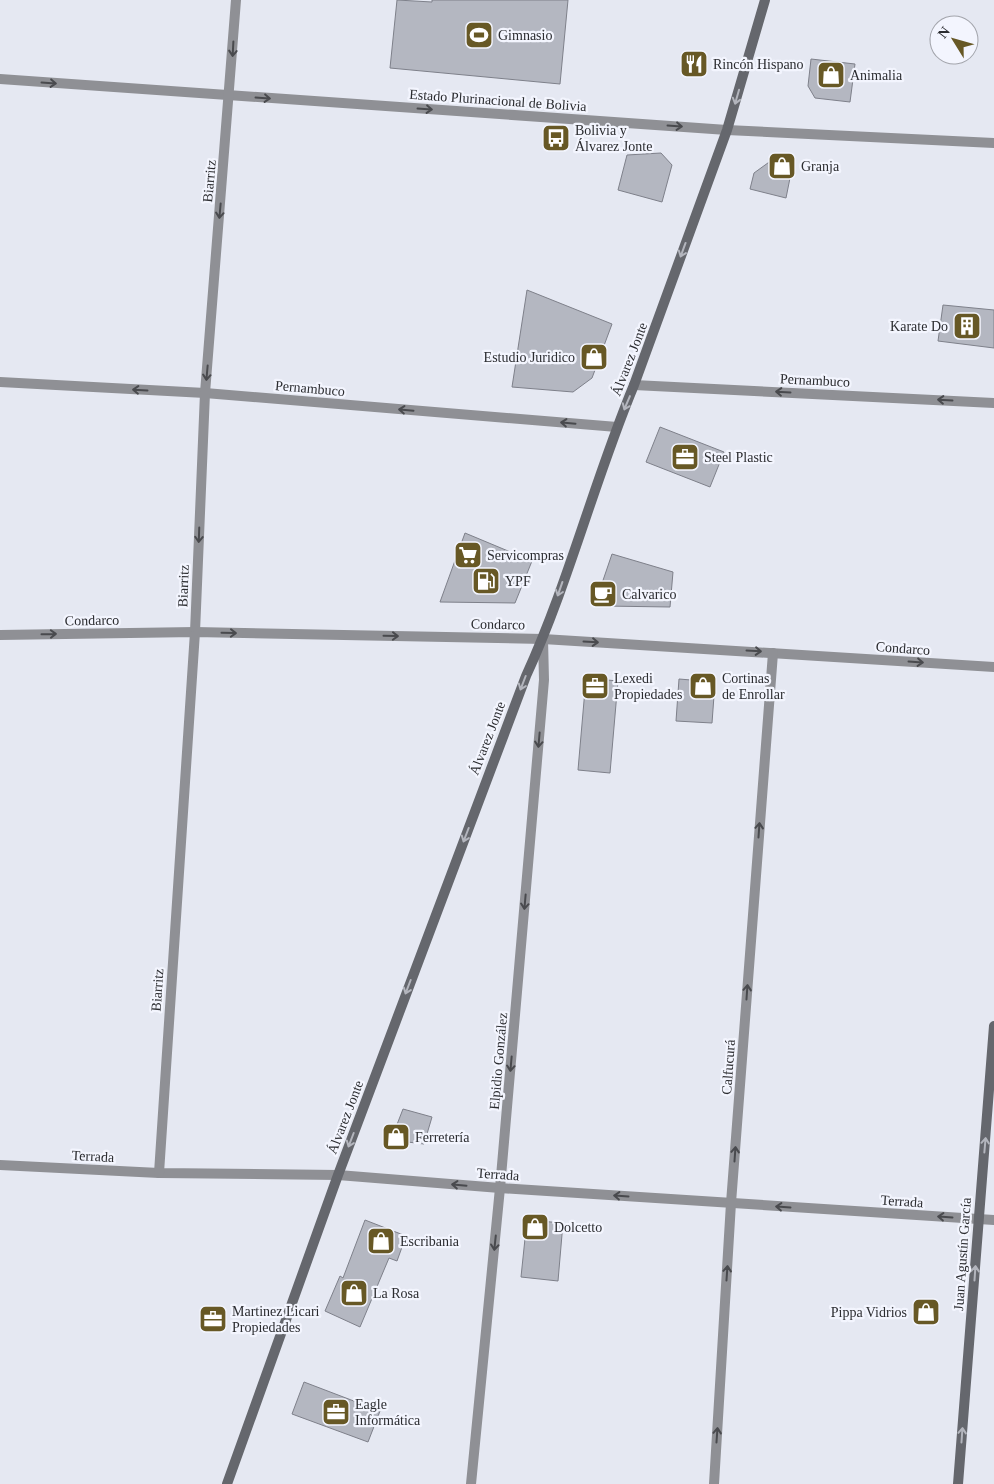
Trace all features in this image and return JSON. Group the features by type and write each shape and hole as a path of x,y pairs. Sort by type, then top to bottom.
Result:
{"street":[{"name":"Biarritz","path":"159,1173 195,632 205,394 230,96 236,0"},
{"name":"Álvarez Jonte","path":"227,1484 338,1175 526,676 543,639 617,427 727,130 765,0"},
{"name":"Estado Plurinacional de Bolivia","path":"0,79 727,130 994,143"},
{"name":"Pernambuco","path":"0,382 205,394 617,427"},
{"name":"Pernambuco","path":"634,385 994,403"},
{"name":"Condarco","path":"0,635 195,632 543,639 994,667"},
{"name":"Elpidio González","path":"471,1484 500,1188 544,680 543,639"},
{"name":"Calfucurá","path":"714,1484 731,1203 773,653"},
{"name":"Juan Agustín García","path":"958,1484 994,1026"},
{"name":"Terrada","path":"0,1165 159,1173 338,1175 500,1188 994,1220"}],"building":[{"name":"Gimnasio","path":"397,0 432,2 432,0 568,0 560,84 390,68"},
{"name":"Animalia","path":"811,59 855,64 850,102 815,98 808,86"},
{"path":"661,153 672,165 662,202 618,190 627,155"},
{"path":"772,160 793,163 786,198 750,189 754,173"},
{"path":"527,290 612,324 592,378 573,392 512,387"},
{"name":"Karate Do","path":"943,305 994,310 994,348 938,341"},
{"name":"Steel Plastic","path":"660,427 724,452 710,487 646,462"},
{"name":"YPF","path":"465,533 532,561 515,603 440,602"},
{"path":"612,554 673,572 670,607 604,606 598,595"},
{"path":"586,678 618,681 610,773 578,770"},
{"path":"679,679 715,682 712,723 676,721"},
{"path":"403,1109 432,1117 424,1144 391,1140"},
{"path":"365,1220 406,1236 397,1261 389,1258 360,1327 325,1311 340,1276 343,1278"},
{"path":"539,1221 563,1223 558,1281 521,1277 526,1229"},
{"name":"Eagle Informática","path":"304,1382 380,1411 368,1442 292,1414"}],"place":[{"name":"Gimnasio","path":"479,35"},
{"name":"Rincón Hispano","path":"694,64"},
{"name":"Animalia","path":"831,75"},
{"name":"Bolivia y Álvarez Jonte","path":"556,138"},
{"name":"Granja","path":"782,166"},
{"name":"Karate Do","path":"967,326"},
{"name":"Estudio Juridico","path":"594,357"},
{"name":"Steel Plastic","path":"685,457"},
{"name":"Servicompras","path":"468,555"},
{"name":"YPF","path":"486,581"},
{"name":"Calvarico","path":"603,594"},
{"name":"Lexedi Propiedades","path":"595,686"},
{"name":"Cortinas de Enrollar","path":"703,686"},
{"name":"Ferretería","path":"396,1137"},
{"name":"Dolcetto","path":"535,1227"},
{"name":"Escribania","path":"381,1241"},
{"name":"La Rosa","path":"354,1293"},
{"name":"Pippa Vidrios","path":"926,1312"},
{"name":"Martinez Licari Propiedades","path":"213,1319"},
{"name":"Eagle Informática","path":"336,1412"}]}
